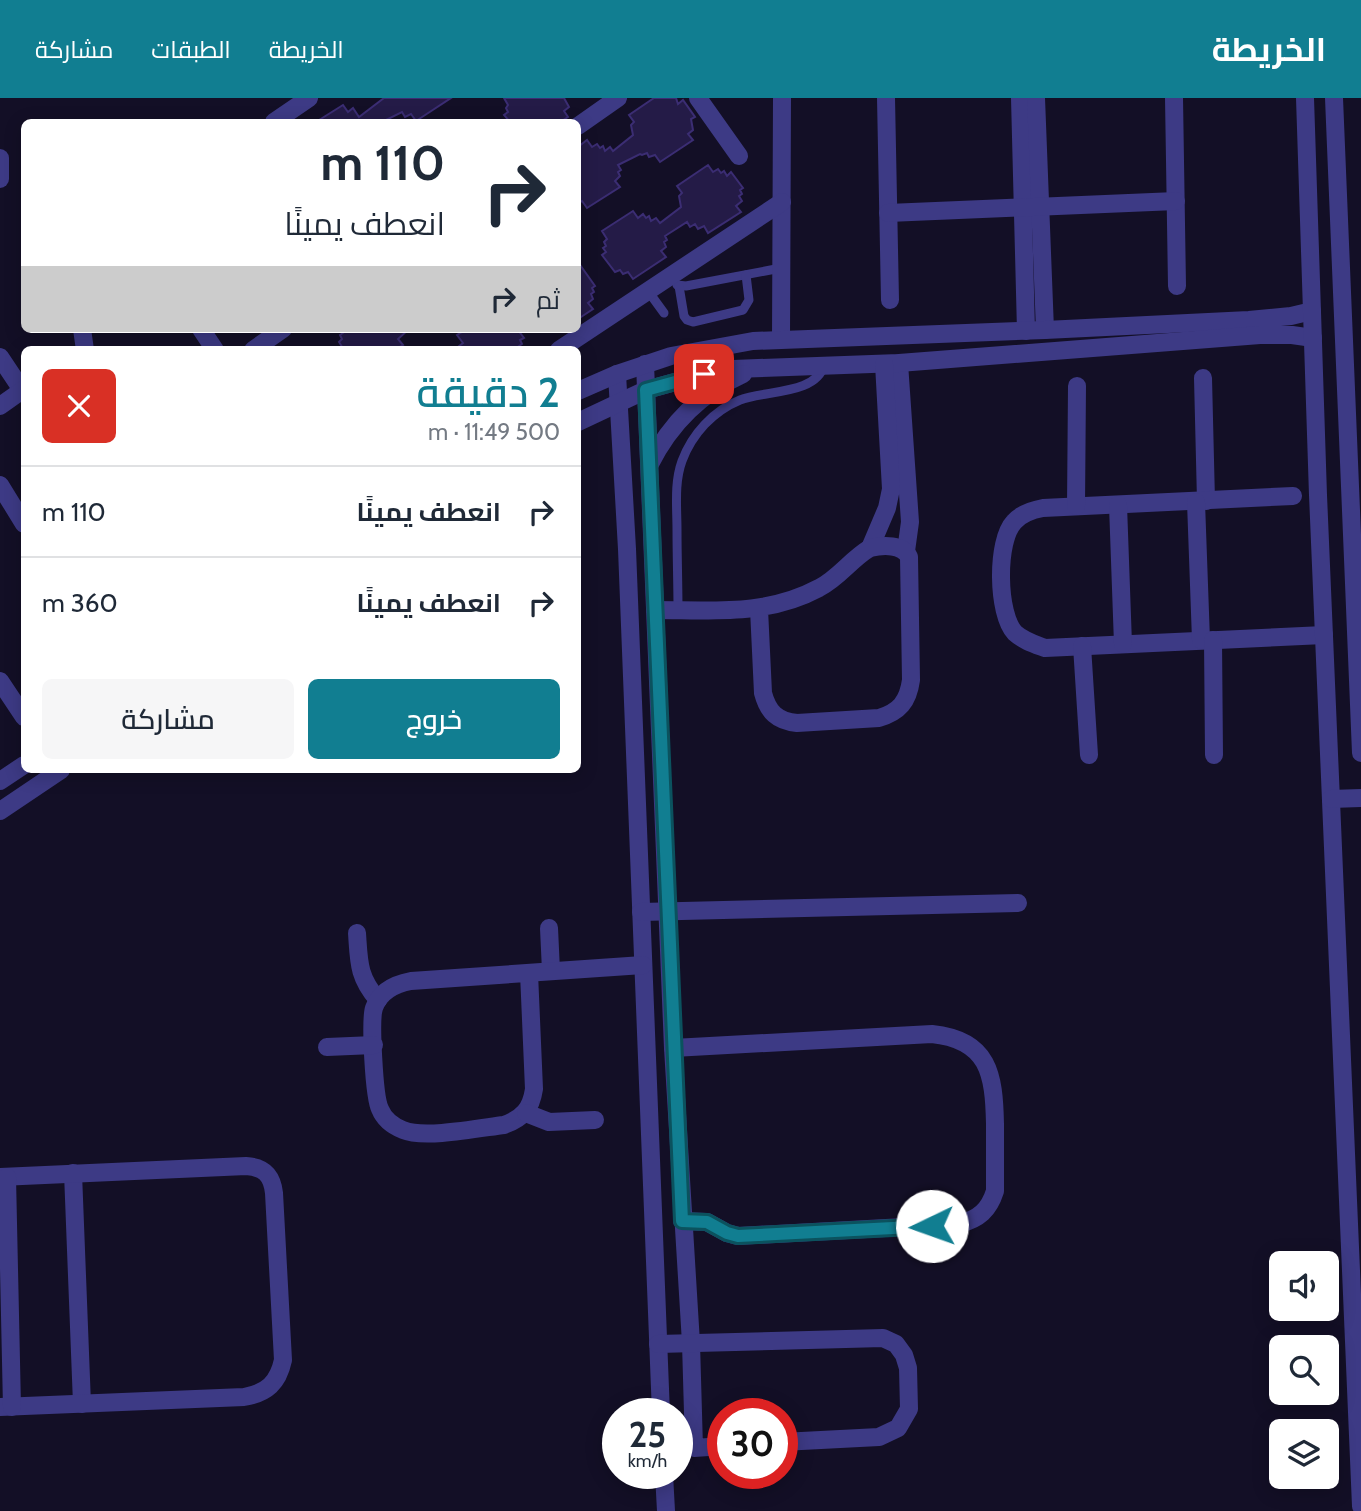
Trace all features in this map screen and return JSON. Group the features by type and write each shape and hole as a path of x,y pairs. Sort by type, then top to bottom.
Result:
{"street":[{"path":"278,119 309,98"},
{"path":"581,124 618,98"},
{"path":"698,98 738,156"},
{"path":"781,339 782,98"},
{"path":"886,98 890,300"},
{"path":"1020,98 1045,330"},
{"path":"1026,331 1037,98"},
{"path":"1174,98 1177,286"},
{"path":"1305,98 1324,635 1361,1506"},
{"path":"1334,98 1361,753"},
{"path":"0,158 0,179"},
{"path":"888,213 1176,201"},
{"path":"565,346 648,291 673,282 782,202"},
{"path":"581,390 645,364 712,347 781,339 1045,330 1270,318 1312,311"},
{"path":"259,346 277,333"},
{"path":"581,420 646,390 704,374 763,367 891,363 1267,335 1313,338"},
{"path":"0,357 21,386"},
{"path":"655,610 759,609 786,602 834,580 870,548 887,508 891,489 891,363"},
{"path":"891,363 910,522 906,551"},
{"path":"645,364 673,1048 691,1343 694,1448 707,1447"},
{"path":"650,464 669,431 695,402 727,381 763,367"},
{"path":"617,374 627,550 660,1398"},
{"path":"1203,378 1201,501 1214,754"},
{"path":"1076,506 1077,386"},
{"path":"0,406 21,390"},
{"path":"0,485 21,516"},
{"path":"1293,496 1076,506 1027,512 1014,522 1005,536 1002,603 1006,619 1015,633 1029,643 1045,648 1324,635"},
{"path":"1118,505 1124,644"},
{"path":"759,609 763,693 766,705 774,715 785,722 797,723 879,718 892,714 903,706 909,694 911,680 909,557 901,548 870,548"},
{"path":"1082,646 1089,755"},
{"path":"0,681 21,712"},
{"path":"0,781 21,767"},
{"path":"0,811 57,773"},
{"path":"1331,799 1361,798"},
{"path":"642,912 1018,903"},
{"path":"549,928 551,971"},
{"path":"357,933 360,970 366,985 378,1000"},
{"path":"529,973 534,1089 532,1102 526,1113 516,1121 504,1125 421,1134 404,1131 389,1122 379,1109 375,1095 372,1016 378,1000 398,983 411,981 643,965"},
{"path":"673,1048 932,1034 950,1036 967,1043 981,1056 991,1072 995,1090 995,1191 984,1214 972,1221 959,1224 738,1236 707,1222 682,1221"},
{"path":"327,1047 374,1045"},
{"path":"526,1113 549,1122 595,1120"},
{"path":"246,1166 267,1172 274,1193 283,1360 280,1374 271,1387 259,1395 6,1407 4,1177 73,1174 246,1166"},
{"path":"73,1174 82,1404"},
{"path":"658,1344 883,1338 896,1344 904,1354 908,1368 909,1409 898,1428 879,1437 798,1442"},
{"path":"665,1489 666,1511"}],"lane":[{"path":"746,275 749,300 743,310 693,322 684,316 673,282 746,275 781,268"},
{"path":"648,291 664,313"},
{"path":"678,610 677,488 681,463 693,440 709,420 730,405 754,396 809,384 820,376 824,365"}],"building":[{"path":"384,98 451,98 419,119 415,119 411,114 405,117 402,112 388,119 321,119 343,105 348,112 353,108 359,117"},
{"path":"504,98 564,98 569,107 564,111 568,117 507,119 504,115 508,112"},
{"path":"654,98 676,98 678,104 683,100 695,117 691,119 693,130 688,134 693,140 660,162 655,155 649,157 647,153 618,165 620,176 615,181 620,187 587,208 581,202 581,145 587,140 592,147 597,144 600,148 603,146 605,151 610,147 613,151 633,135 631,125 634,122 629,115"},
{"path":"708,165 713,172 718,169 721,173 724,171 727,176 731,172 743,188 739,196 742,201 736,206 741,212 708,233 704,226 698,229 695,224 690,227 687,222 665,236 666,247 661,251 666,257 633,279 628,272 615,272 602,255 606,252 603,248 607,239 602,231 633,211 638,218 643,214 646,218 649,216 651,221 656,218 660,223 681,207 679,196 682,193 677,186"},
{"path":"581,266 595,286 591,294 593,299 588,303 593,309 581,317"},
{"path":"405,333 398,339 401,346 342,346 340,335"},
{"path":"520,333 524,338 520,340 522,344 519,346 459,346 463,343 457,335"}],"route":[{"path":"704,374 646,390 682,1221 707,1222 738,1236 932,1226"}]}
